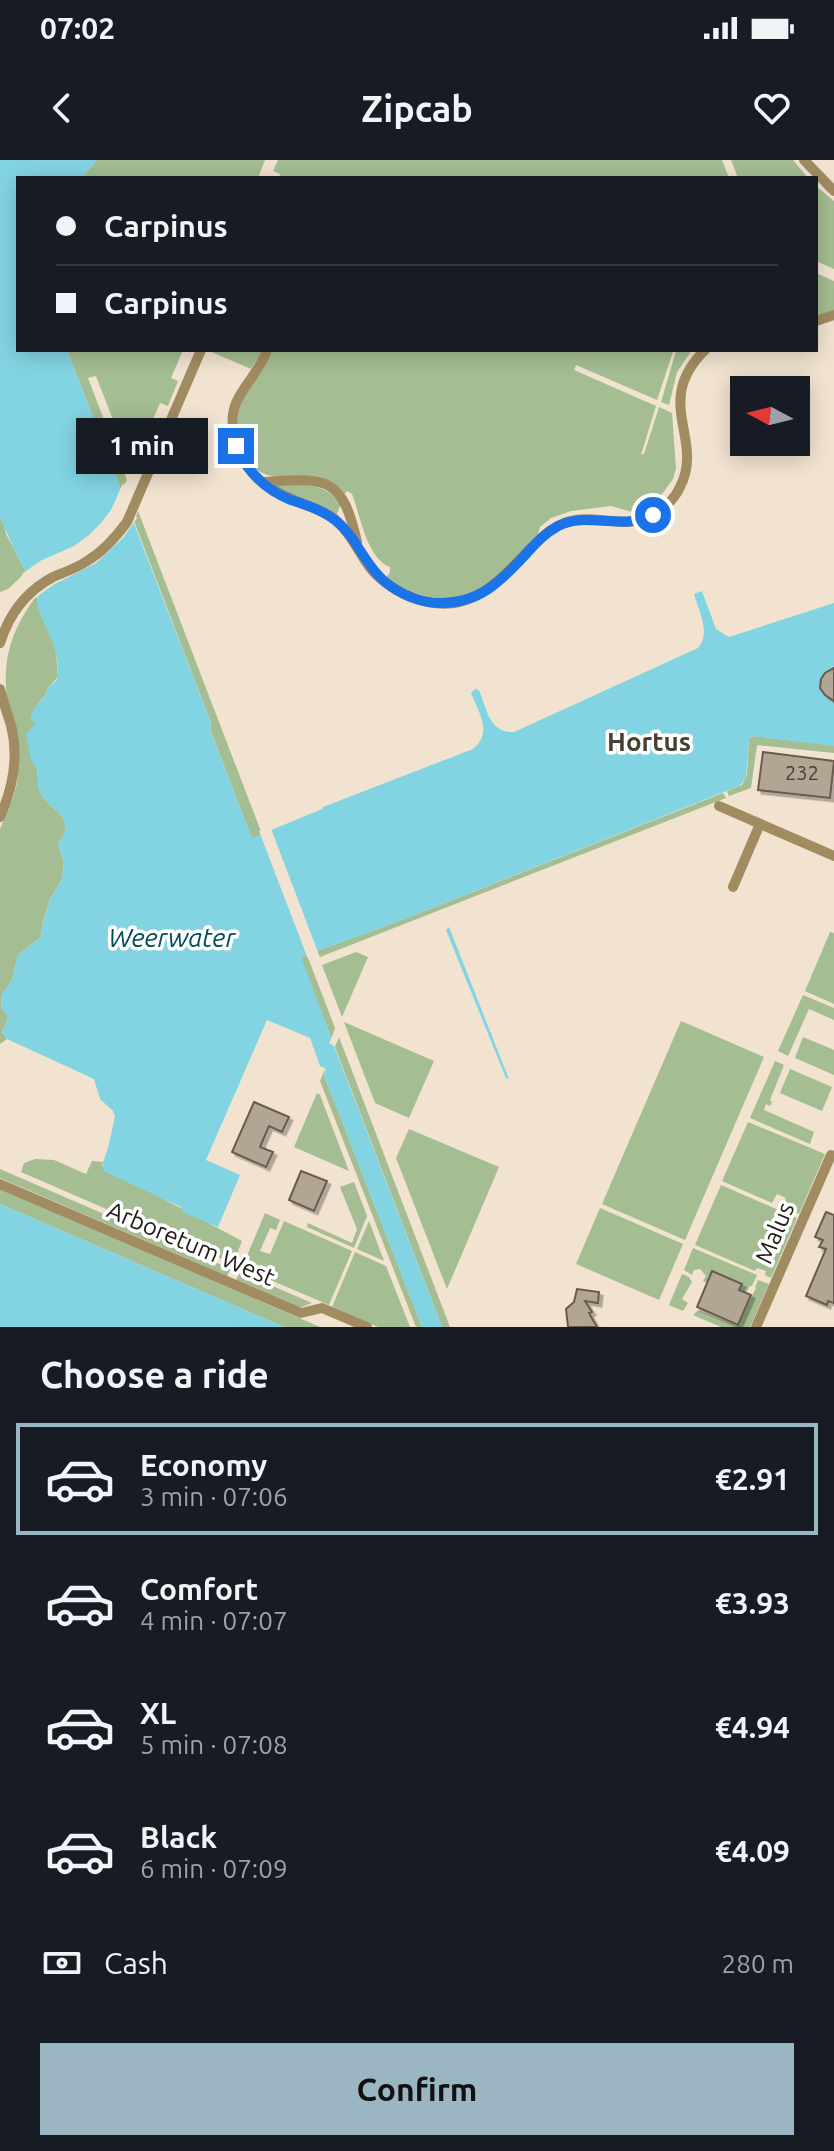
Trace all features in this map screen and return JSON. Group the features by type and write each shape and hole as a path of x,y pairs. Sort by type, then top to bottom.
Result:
{"street":[{"path":"804,160 834,191"},
{"path":"0,643 10,618 37,587 84,563 104,549 122,529 135,507 200,352"},
{"path":"266,352 238,397 232,420 236,446 242,459 249,470 275,492 337,521 357,544"},
{"path":"263,482 307,480 331,487 345,502 357,544 367,564 386,583 425,601 453,603 471,599 488,590 541,537 567,522 633,523 653,515 672,500 686,470 687,450 680,392 687,372 703,352"},
{"path":"0,689 12,728 15,752 14,775 0,817"},
{"path":"719,806 834,856"},
{"path":"733,887 760,824"},
{"name":"Malus","path":"756,1327 832,1156"},
{"name":"Arboretum West","path":"0,1184 301,1313 322,1308 367,1327"}],"green space":[{"path":"97,160 265,160 259,176 83,176"},
{"path":"278,160 722,160 728,176 280,176 273,171"},
{"path":"731,160 793,160 806,176 737,176"},
{"path":"818,188 834,201 834,269 818,262"},
{"path":"818,274 834,281 834,310 818,316"},
{"path":"68,352 182,352 171,378 178,381 168,406 160,403 132,469 96,376 88,378 127,480 121,490"},
{"path":"212,352 262,352 251,369"},
{"path":"271,352 673,352 657,400 576,365 574,370 656,406 641,455 644,454 659,407 672,413 676,468 673,479 650,506 632,512 611,506 571,511 551,518 503,571 480,590 456,598 419,594 386,578 390,567 375,555 370,546 352,494 347,491 345,494 333,484 318,479 273,476 260,472 250,462 239,435 238,415 243,398"},
{"path":"676,352 691,352 677,372 669,405 661,402"},
{"path":"301,484 333,495 341,504 336,516 272,485"},
{"path":"138,511 262,834 252,839 134,521"},
{"path":"0,517 26,572 8,589 0,592"},
{"path":"37,595 41,614 54,644 58,677 38,703 36,767 41,793 64,820 64,835 58,844 64,863 62,879 50,899 41,937 18,955 12,980 2,994 1,1007 7,1021 2,1032 7,1039 0,1044 0,829 18,776 6,697 7,662 16,630"},
{"path":"752,736 832,745 834,753 757,745 751,788 729,796 727,791 742,785 747,775 749,739"},
{"path":"723,793 726,798 320,957 317,951 407,918"},
{"path":"830,932 834,933 834,1004 805,991"},
{"path":"356,952 368,957 342,1017 322,965"},
{"path":"307,955 335,1028 329,1044 331,1037 300,957"},
{"path":"803,995 834,1008 834,1020 809,1009 788,1056 778,1051"},
{"path":"681,1021 764,1057 685,1240 602,1204"},
{"path":"344,1022 434,1061 409,1118 375,1103"},
{"path":"339,1037 450,1327 442,1327 335,1047"},
{"path":"803,1037 834,1050 834,1075 795,1058"},
{"path":"775,1061 784,1065 770,1100 772,1102 770,1106 766,1104 764,1110 814,1132 810,1144 750,1118"},
{"path":"325,1069 324,1075 422,1327 416,1327 320,1081"},
{"path":"790,1069 832,1087 822,1111 780,1093"},
{"path":"317,1093 320,1095 349,1171 294,1147"},
{"path":"748,1122 825,1154 799,1214 782,1207 786,1198 777,1194 772,1203 722,1181"},
{"path":"409,1129 499,1167 447,1289 396,1158"},
{"path":"35,1159 54,1160 86,1174 92,1161 103,1162 102,1166 242,1241 233,1264 21,1172 24,1163"},
{"path":"0,1169 231,1269 227,1276 0,1178"},
{"path":"354,1182 367,1216 354,1248 307,1227 308,1223 352,1243 357,1229 340,1187"},
{"path":"721,1185 797,1218 771,1278 765,1275 766,1271 757,1268 755,1271 695,1245"},
{"path":"0,1188 320,1327 284,1327 0,1204"},
{"path":"600,1208 683,1244 659,1300 576,1264"},
{"path":"265,1213 280,1220 276,1230 270,1228 260,1251 270,1254 284,1221 352,1251 329,1305 242,1268"},
{"path":"369,1221 384,1261 357,1249"},
{"path":"693,1248 757,1275 752,1286 746,1293 739,1290 742,1284 707,1283 703,1281 706,1276 700,1269 694,1270 692,1275 684,1270"},
{"path":"355,1252 386,1266 410,1327 378,1327 332,1307"},
{"path":"240,1272 312,1303 299,1308 236,1280"},
{"path":"682,1274 692,1282 682,1299 688,1303 683,1311 669,1305"},
{"path":"758,1280 769,1284 750,1327 721,1327 693,1315 698,1310 737,1326"}],"water":[{"name":"Weerwater","path":"0,160 97,160 83,176 16,176 16,352 68,352 211,723 210,730 252,838 473,749 479,743 483,730 471,693 475,689 479,690 494,724 499,729 514,732 698,648 704,629 694,594 702,591 716,629 729,637 834,603 834,669 824,675 821,684 824,693 834,699 834,746 752,736 749,739 746,778 739,786 301,957 331,1037 329,1043 334,1046 442,1327 422,1327 324,1075 326,1069 320,1066 310,1038 267,1020 206,1160 240,1175 218,1227 105,1172 103,1162 115,1116 100,1099 94,1079 7,1039 2,1032 7,1016 1,1007 2,994 12,980 18,955 41,937 50,899 62,879 64,863 58,844 65,826 59,813 39,790 38,772 31,759 26,734 36,726 30,718 34,708 57,680 56,655 40,613 38,596 0,517"},
{"path":"449,927 509,1079 446,930"},
{"path":"0,1204 284,1327 0,1327"}],"pier":[{"path":"123,483 137,518 123,538 96,563 53,585 34,599 22,574 88,536 111,510"},
{"path":"270,826 319,955 308,959 259,831"}],"building":[{"path":"834,668 834,701 820,688 825,673"},
{"path":"763,752 834,761 830,798 758,790"},
{"path":"254,1102 289,1117 282,1132 269,1126 260,1147 273,1152 266,1167 232,1152"},
{"path":"301,1171 327,1181 314,1211 289,1200"},
{"path":"826,1212 834,1215 834,1303 828,1301 827,1305 806,1296 826,1249 819,1247 823,1240 815,1237"},
{"path":"712,1271 742,1284 739,1290 751,1295 738,1325 697,1307"},
{"path":"577,1289 599,1292 598,1303 585,1301 597,1327 568,1327 566,1309 574,1302"}],"district":[{"name":"Hortus","path":"649,742"}],"route":[{"path":"236,446 249,470 270,489 337,521 357,544 367,564 386,583 404,594 435,603 453,603 480,595 514,566 541,537 567,522 633,523 653,515"}]}
